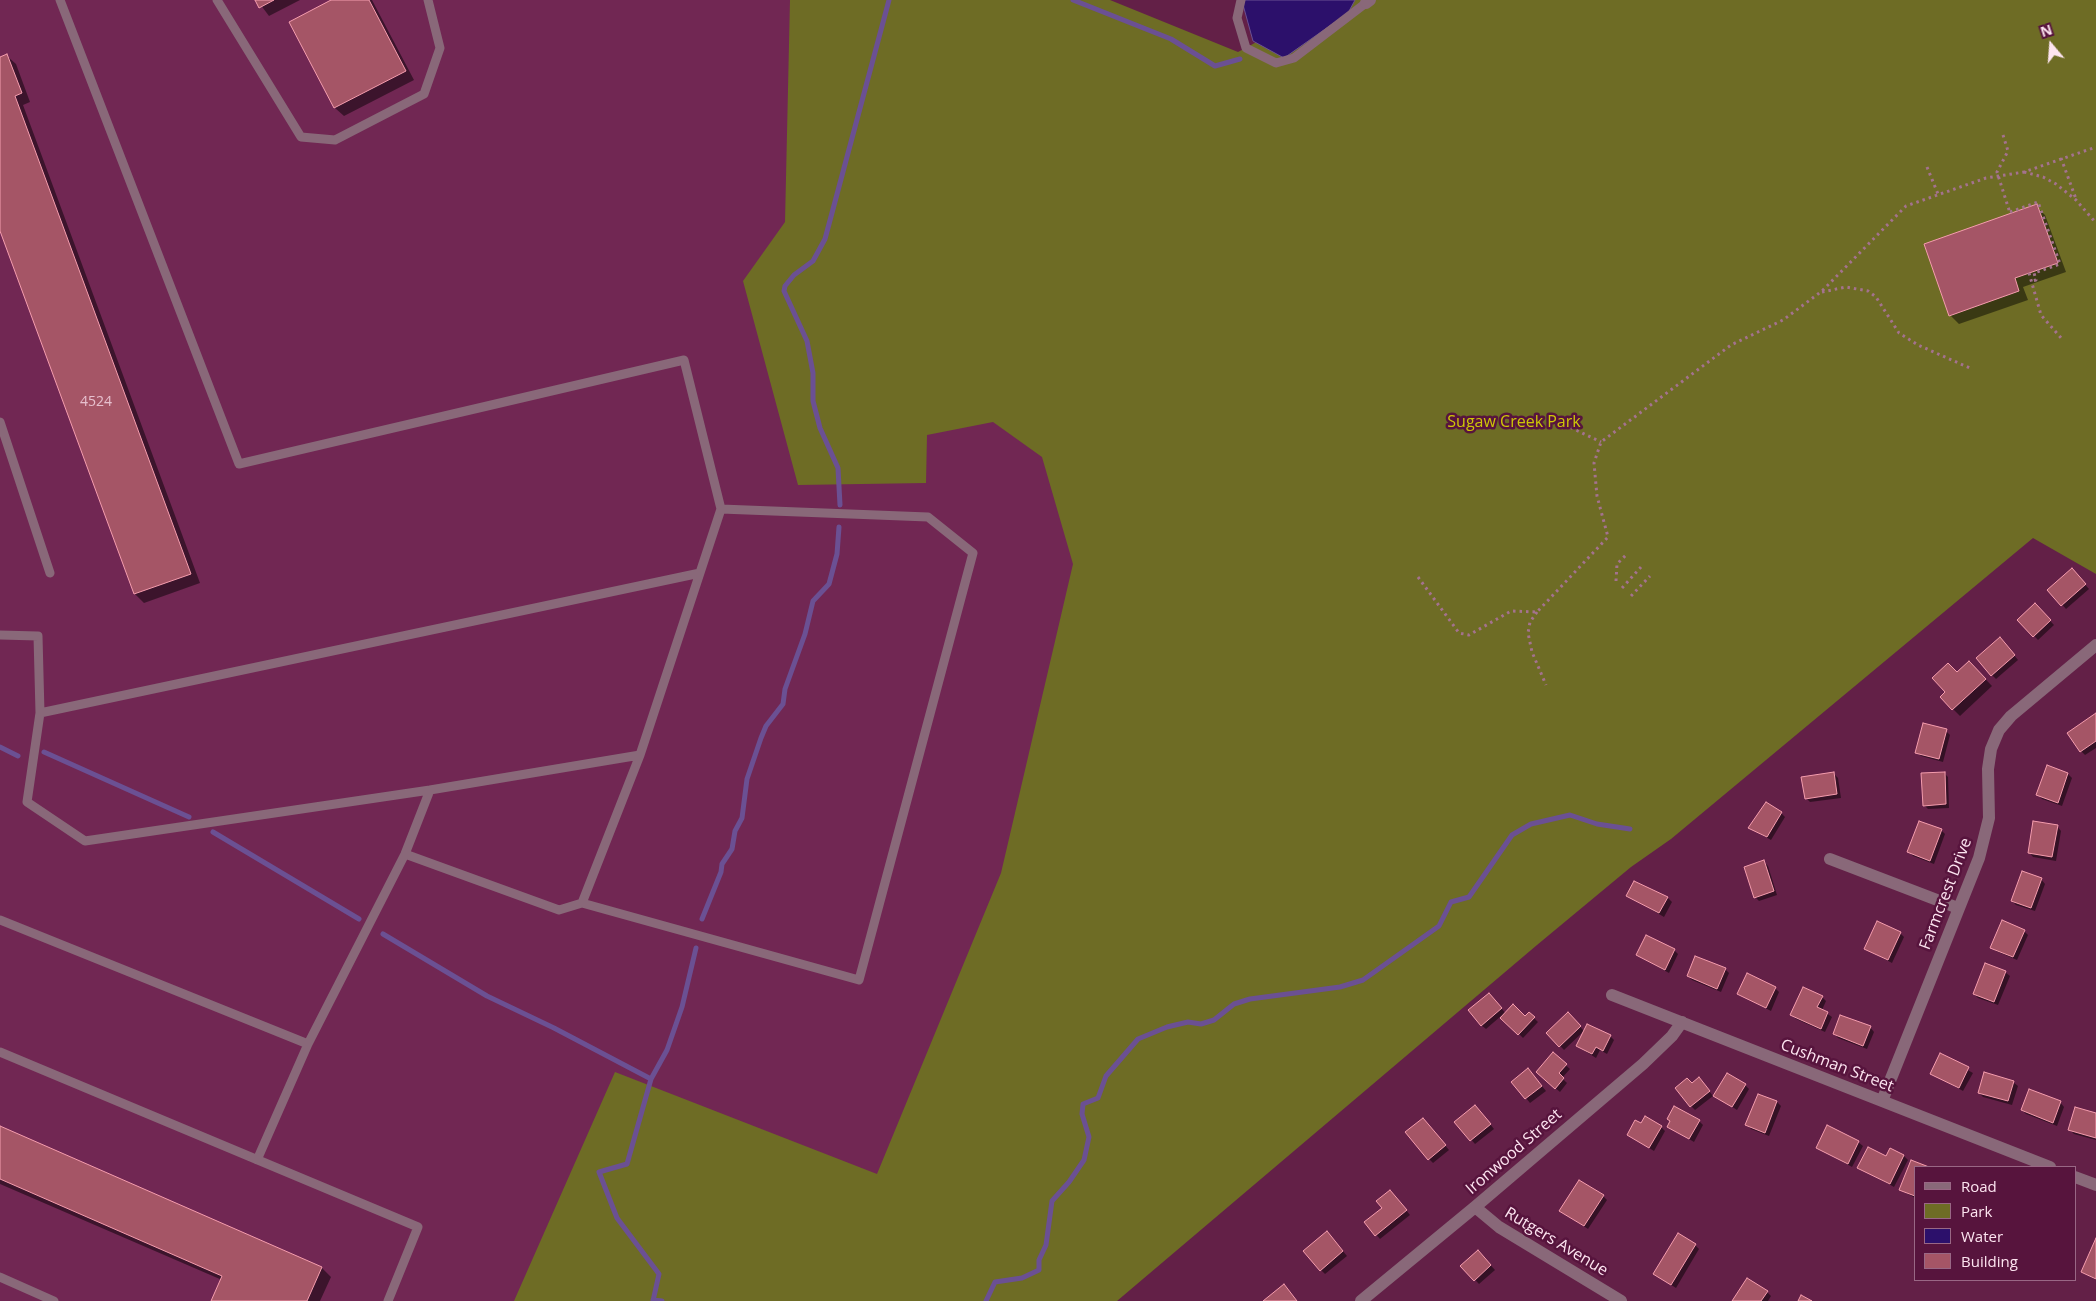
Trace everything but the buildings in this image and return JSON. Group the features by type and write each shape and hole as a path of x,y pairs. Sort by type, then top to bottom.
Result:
{"street":[{"name":"Farmcrest Drive","path":"1882,1101 1979,858 1989,818 1988,769 1991,749 1999,730 2011,716 2096,645"},
{"path":"1830,859 1958,908"},
{"name":"Cushman Street","path":"1612,995 2047,1166"},
{"name":"Ironwood Street","path":"1361,1301 1643,1064 1672,1036 1682,1022"},
{"path":"2076,1177 2096,1185"},
{"name":"Rutgers Avenue","path":"1475,1207 1499,1227 1622,1301"}],"lane":[{"path":"60,0 238,464 684,360 721,509 640,754 582,902"},
{"path":"217,0 301,137 335,140 424,94 440,48 428,0"},
{"path":"1241,0 1237,18 1246,48 1276,63 1294,58 1368,2"},
{"path":"0,422 50,573"},
{"path":"405,854 560,910 582,902 859,980 973,553 928,517 721,509"},
{"path":"40,713 700,573"},
{"path":"0,635 38,636 40,713 27,802 85,841 430,790 640,754"},
{"path":"257,1160 308,1044 405,854 430,790"},
{"path":"0,920 308,1044"},
{"path":"0,1052 418,1227 388,1301"},
{"path":"0,1277 54,1301"}],"path":[{"path":"2003,135 2008,151 1998,167 1998,176 2010,213 2038,202 2060,264 2034,273 2036,280 2032,281"},
{"path":"1546,685 1532,652 1528,633 1530,622 1537,612 1608,538 1597,496 1594,463 1601,442 1730,345 1783,320 1818,294 1832,283 1901,210 1938,194 1998,176 2024,172 2096,146"},
{"path":"2061,158 2076,200"},
{"path":"1927,166 1938,194"},
{"path":"2024,172 2043,177 2076,200 2096,222"},
{"path":"2029,273 2041,316 2062,339"},
{"path":"1818,294 1846,287 1868,291 1876,297 1899,334 1918,345 1972,369"},
{"path":"1553,419 1601,442"},
{"path":"1616,582 1617,564 1627,554"},
{"path":"1622,588 1641,567"},
{"path":"1631,596 1650,576"},
{"path":"1418,577 1460,633 1469,635 1511,611 1537,612"}],"shaded area":[{"path":"0,0 806,0 1096,477 938,1287 652,1301 0,1301"}],"green space":[{"name":"Sugaw Creek Park","path":"790,0 1110,0 1238,52 1335,0 2096,0 2096,574 2033,538 1671,839 1631,867 1537,945 1117,1301 514,1301 615,1072 877,1174 1001,873 1073,564 1042,457 993,422 927,435 926,483 798,485 743,281 785,222"}],"water":[{"path":"1355,0 1348,13 1284,58 1253,41 1242,1"}],"waterway":[{"path":"840,505 838,468 820,428 813,401 813,373 807,341 784,291 785,286 794,275 813,261 825,239 889,0"},
{"path":"1073,0 1171,39 1215,66 1240,59"},
{"path":"702,919 721,872 722,864 732,849 735,831 742,818 747,779 761,738 766,726 783,704 785,689 805,634 813,601 829,584 837,554 839,527"},
{"path":"0,747 18,756"},
{"path":"44,752 189,817"},
{"path":"986,1301 995,1282 1022,1278 1039,1270 1039,1260 1046,1245 1052,1201 1069,1182 1084,1160 1089,1137 1082,1114 1083,1104 1098,1098 1106,1076 1138,1039 1167,1027 1188,1022 1201,1024 1214,1020 1234,1004 1250,999 1340,987 1363,980 1439,926 1451,902 1469,897 1512,835 1531,824 1570,815 1597,824 1630,829"},
{"path":"213,832 359,919"},
{"path":"383,934 487,996 554,1028 651,1079"},
{"path":"653,1301 659,1274 617,1218 599,1172 627,1164 651,1079 667,1050 682,1007 696,948"},
{"path":"653,1300 662,1301"}]}
